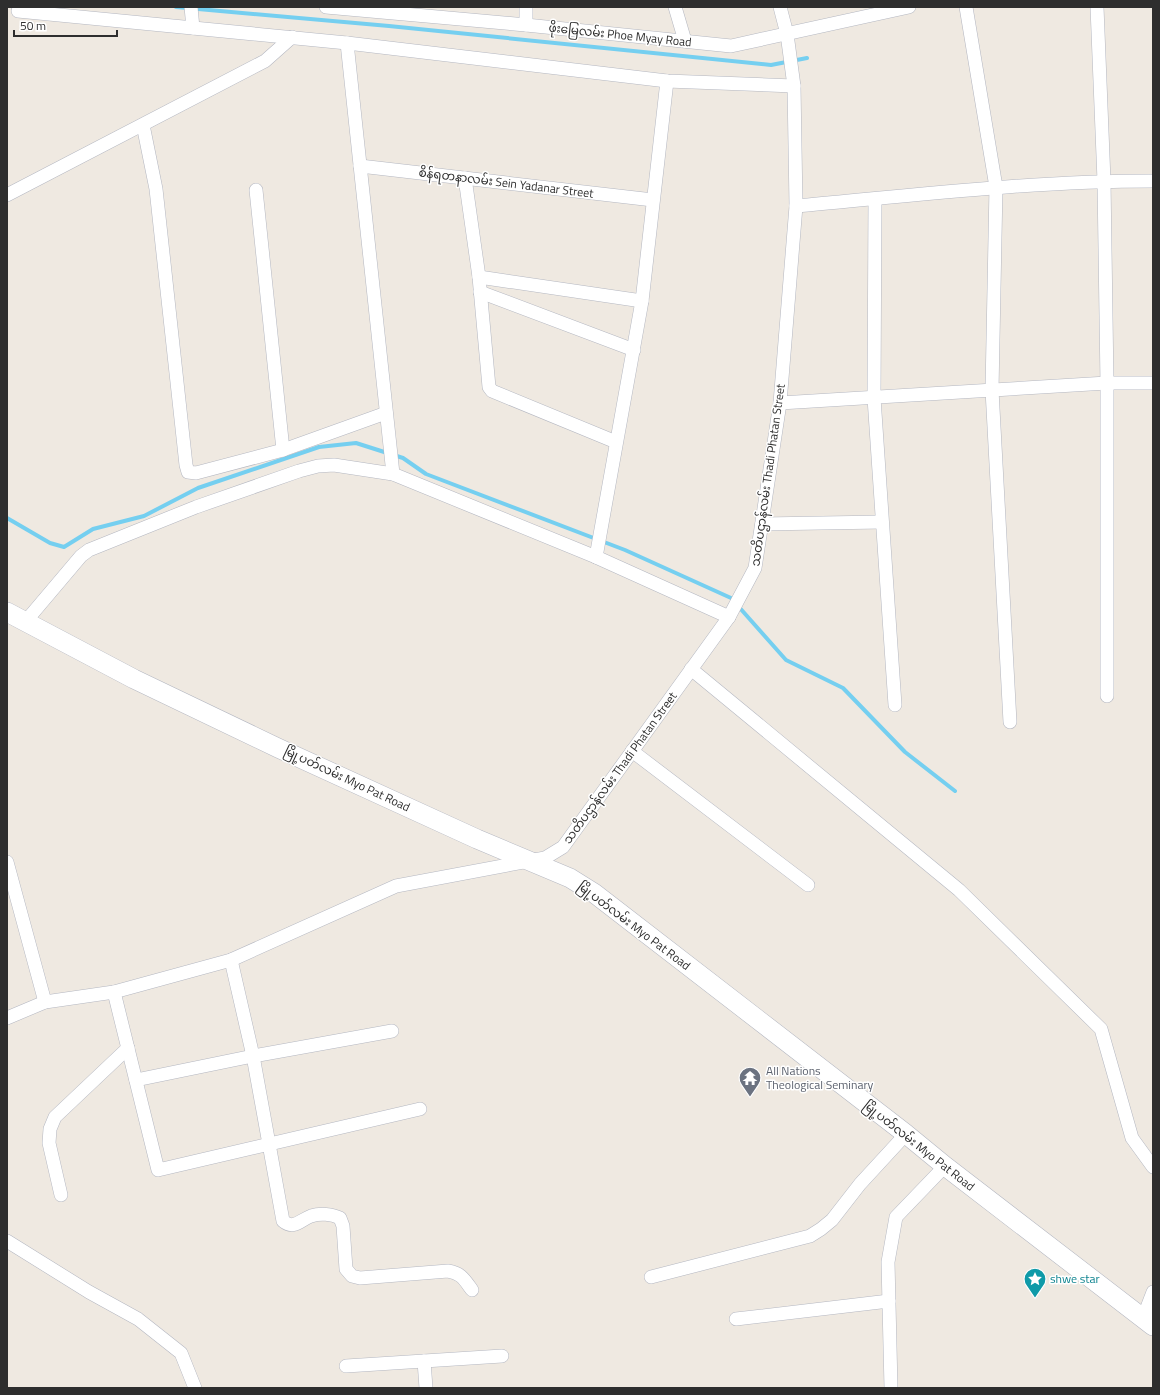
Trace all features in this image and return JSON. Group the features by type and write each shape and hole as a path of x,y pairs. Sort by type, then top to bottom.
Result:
{"main road":[{"name":"မြို့ပတ်လမ်း Myo Pat Road","path":"7,612 134,679 278,748 477,840 570,878 594,893 1148,1322"}],"street":[{"path":"191,7 193,28"},
{"name":"ဖိုးမြေလမ်း Phoe Myay Road","path":"326,7 456,13 526,25 731,46 908,7"},
{"path":"526,7 526,25"},
{"path":"675,7 685,41"},
{"name":"သတိပဌာန်လမ်း Thadi Phatan Street","path":"7,1018 46,1002 114,992 231,960 396,886 545,858 563,847 729,617 755,568 780,403 796,206 794,86 787,34 780,7"},
{"path":"966,7 996,187 992,390 1010,722"},
{"path":"1096,7 1104,181 1107,383 1107,696"},
{"path":"18,11 347,42 667,81 794,86"},
{"path":"7,195 265,61 292,37"},
{"path":"347,42 393,474"},
{"path":"596,557 642,301 667,81"},
{"path":"143,125 156,189 186,465 188,472 196,473 283,450 386,413"},
{"name":"စိန်ရတနာလမ်း Sein Yadanar Street","path":"360,166 653,200"},
{"path":"464,178 479,277 488,387 492,391 616,442"},
{"path":"796,206 996,187 1104,181 1153,181"},
{"path":"256,190 283,450"},
{"path":"875,199 874,398 895,705"},
{"path":"479,277 642,301"},
{"path":"480,292 634,350"},
{"path":"780,403 1107,383 1153,383"},
{"path":"26,621 81,556 89,550 196,507 299,471 318,466 334,465 393,474 596,557 729,617"},
{"path":"762,524 882,522"},
{"path":"691,669 959,890 1101,1029 1132,1138 1153,1167"},
{"path":"632,751 808,885"},
{"path":"7,862 46,1002"},
{"path":"231,960 253,1056 270,1145 282,1221 288,1225 293,1225 313,1215 332,1215 340,1218 343,1226 346,1269 352,1276 360,1278 448,1271 455,1272 461,1276 472,1290"},
{"path":"114,992 158,1170 420,1109"},
{"path":"136,1080 253,1056 392,1031"},
{"path":"61,1196 49,1143 50,1129 55,1117 128,1048"},
{"path":"651,1277 810,1236 832,1220 860,1184 906,1134"},
{"path":"891,1388 888,1262 896,1218 945,1166"},
{"path":"7,1241 89,1292 138,1319 180,1353 195,1388"},
{"path":"1148,1322 1153,1292"},
{"path":"736,1319 889,1301"},
{"path":"346,1366 502,1356"},
{"path":"424,1361 426,1388"}],"waterway":[{"path":"176,7 389,26 771,65 807,58"},
{"path":"7,518 50,543 64,547 93,529 144,516 198,488 319,447 356,443 403,458 426,474 625,550 731,598 786,660 843,688 905,752 955,791"}],"place":[{"name":"All Nations Theological Seminary","path":"750,1098"},
{"name":"shwe star","path":"1035,1298"}]}
